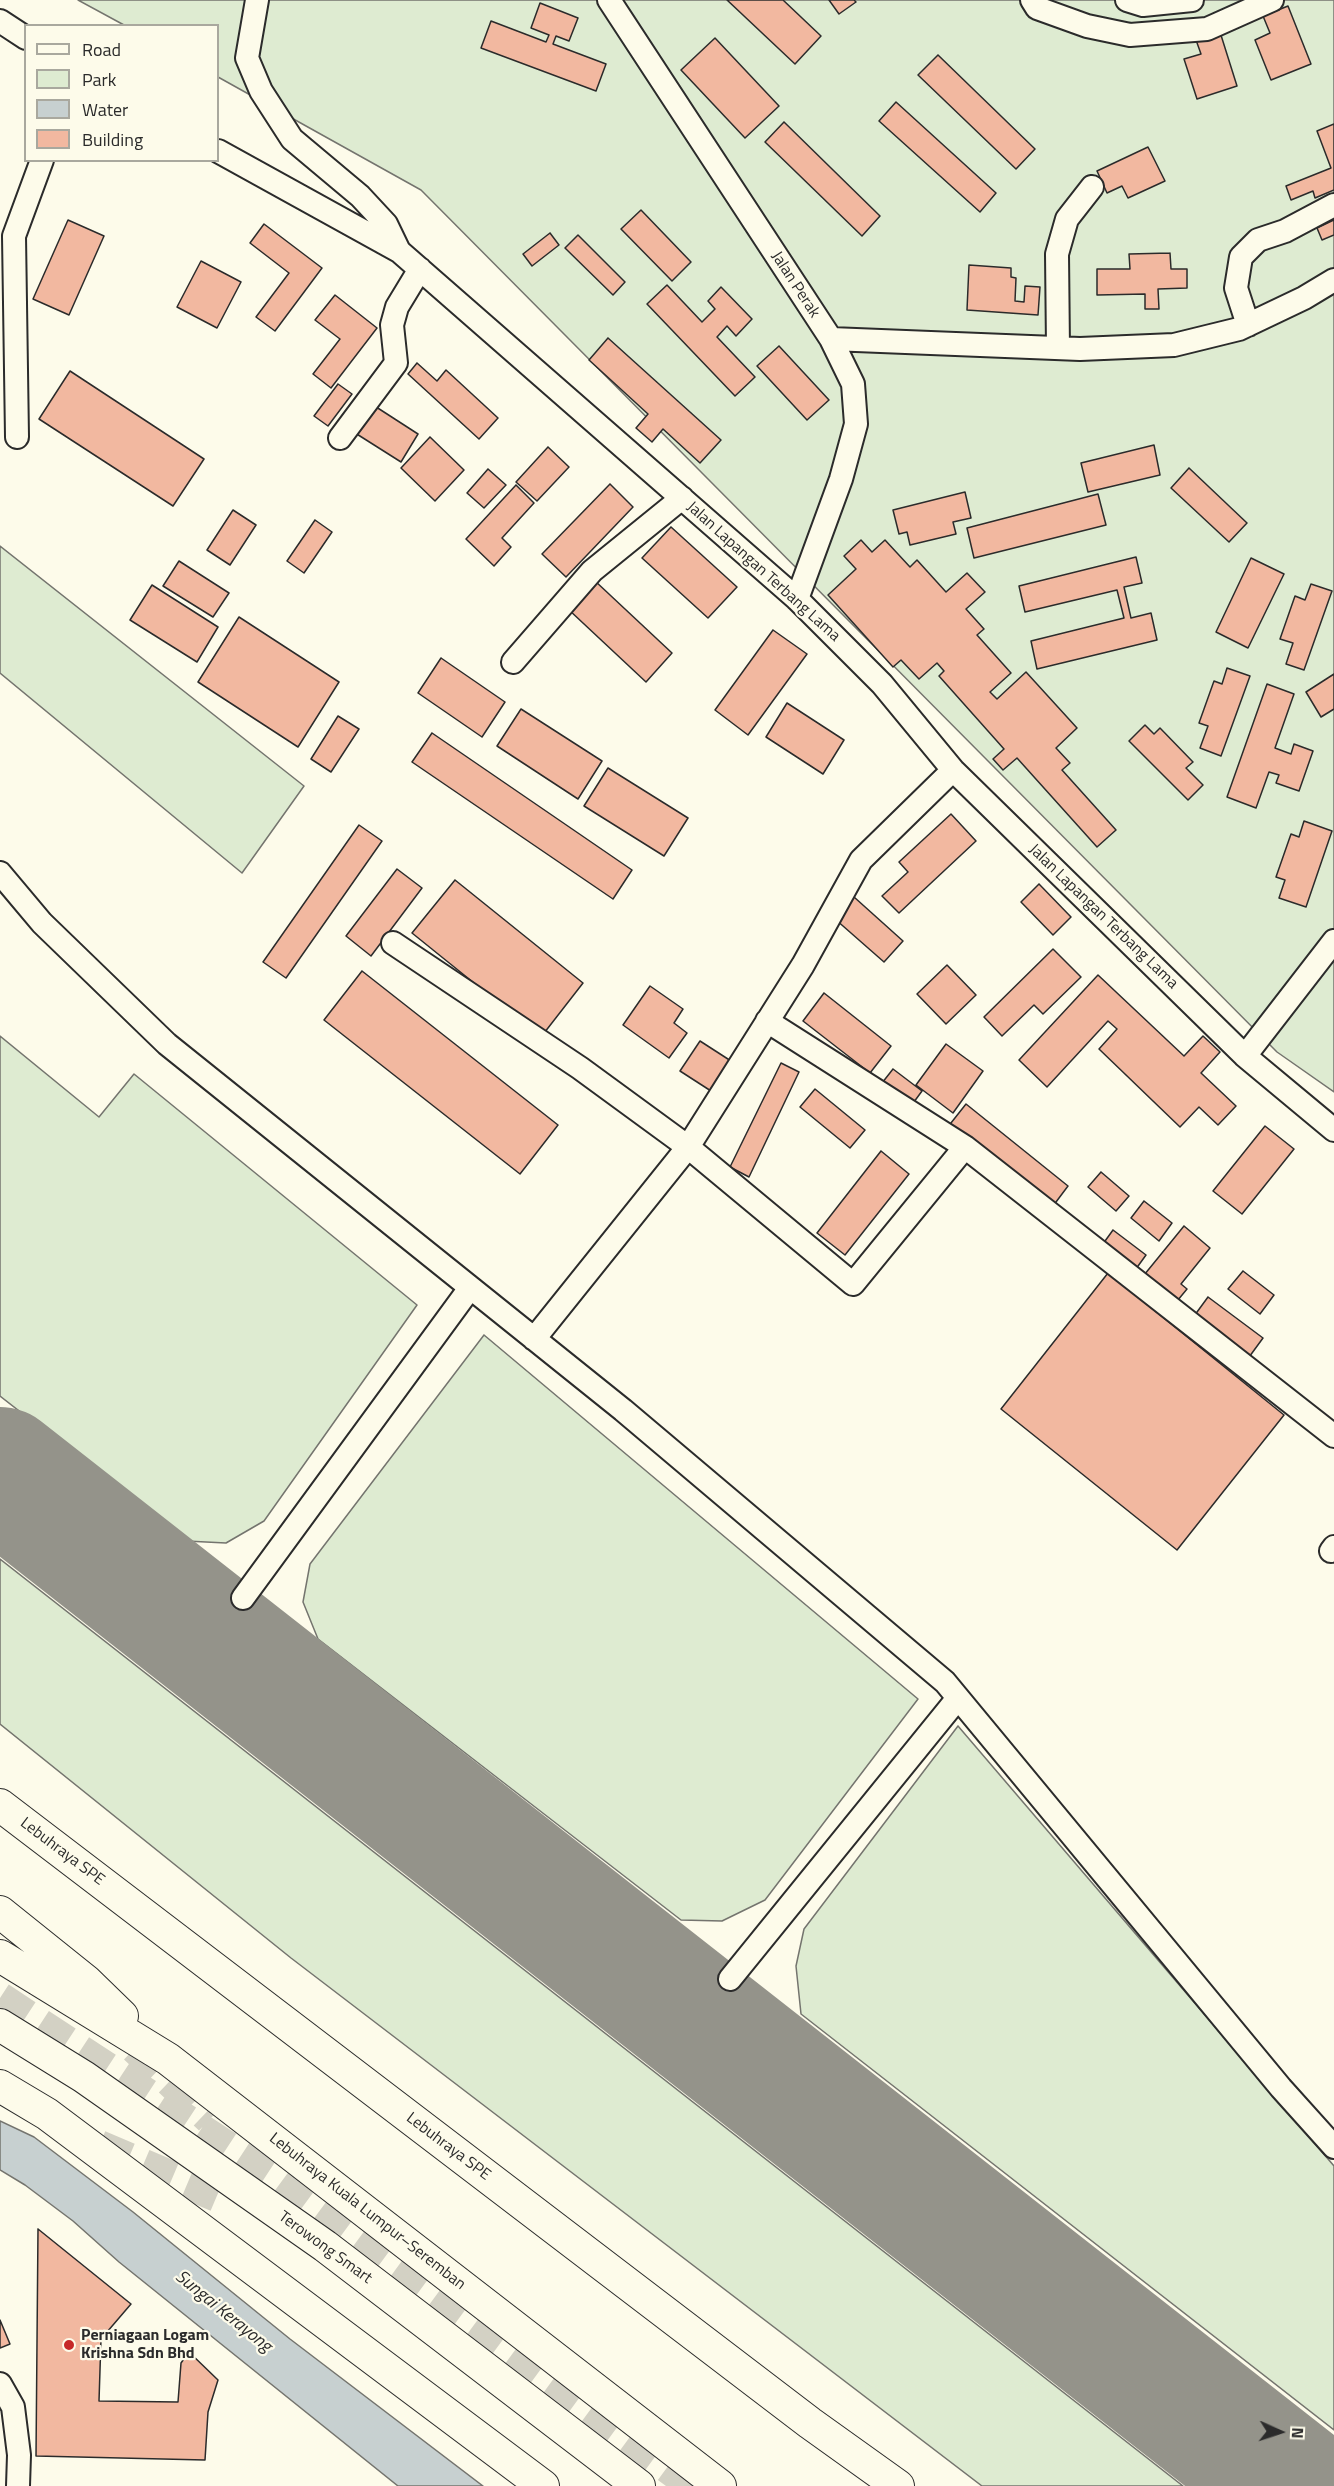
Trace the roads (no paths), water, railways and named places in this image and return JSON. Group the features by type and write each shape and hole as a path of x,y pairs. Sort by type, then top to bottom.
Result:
{"highway":[{"name":"Lebuhraya SPE","path":"0,1805 810,2423 898,2486"},
{"name":"Lebuhraya SPE","path":"0,1822 873,2486"},
{"path":"0,1912 86,1981 168,2060"},
{"name":"Lebuhraya Kuala Lumpur–Seremban","path":"0,1956 168,2060 720,2486"},
{"name":"Terowong Smart","path":"0,2025 84,2077 325,2246 639,2486"},
{"path":"0,2086 47,2114 543,2486"},
{"path":"217,2196 325,2246"}],"street":[{"path":"257,0 247,58 261,91 292,139 360,196 386,224 399,251"},
{"name":"Jalan Perak","path":"609,0 831,339 853,384 856,424 841,479 797,599"},
{"path":"1032,0 1037,8 1087,26 1130,35 1207,29 1272,0"},
{"path":"1126,0 1143,5 1192,0"},
{"path":"0,21 24,37"},
{"name":"Jalan Lapangan Terbang Lama","path":"219,152 399,251 682,498 797,599 882,684 953,770 1245,1056 1334,1130"},
{"path":"17,438 14,236 41,162"},
{"path":"1058,348 1057,254 1068,219 1092,187"},
{"path":"1248,325 1236,288 1241,257 1258,240 1285,231 1334,205"},
{"path":"340,438 396,363 392,324 397,307 420,269"},
{"path":"831,339 1105,349 1174,345 1248,325 1304,298 1334,280"},
{"path":"513,662 592,571 682,498"},
{"path":"534,1339 688,1147 803,965 861,860 953,770"},
{"path":"0,873 42,923 167,1044 534,1339 945,1682 1258,2060 1334,2147"},
{"path":"1245,1056 1334,941"},
{"path":"393,943 580,1068 688,1147 853,1284 965,1147"},
{"path":"767,1021 965,1147 1334,1436"},
{"path":"243,1598 470,1288"},
{"path":"730,1979 958,1698"},
{"path":"0,2384 13,2407 19,2455 18,2486"}],"water":[{"name":"Sungai Kerayong","path":"0,2121 34,2137 133,2212 290,2339 483,2486 398,2486 119,2262 73,2221 25,2185 0,2170"}],"tunnel":[{"path":"0,1998 273,2177 693,2486"},
{"path":"135,2048 210,2119"},
{"path":"99,2146 217,2196"}],"place":[{"name":"Perniagaan Logam Krishna Sdn Bhd","path":"69,2345"}]}
